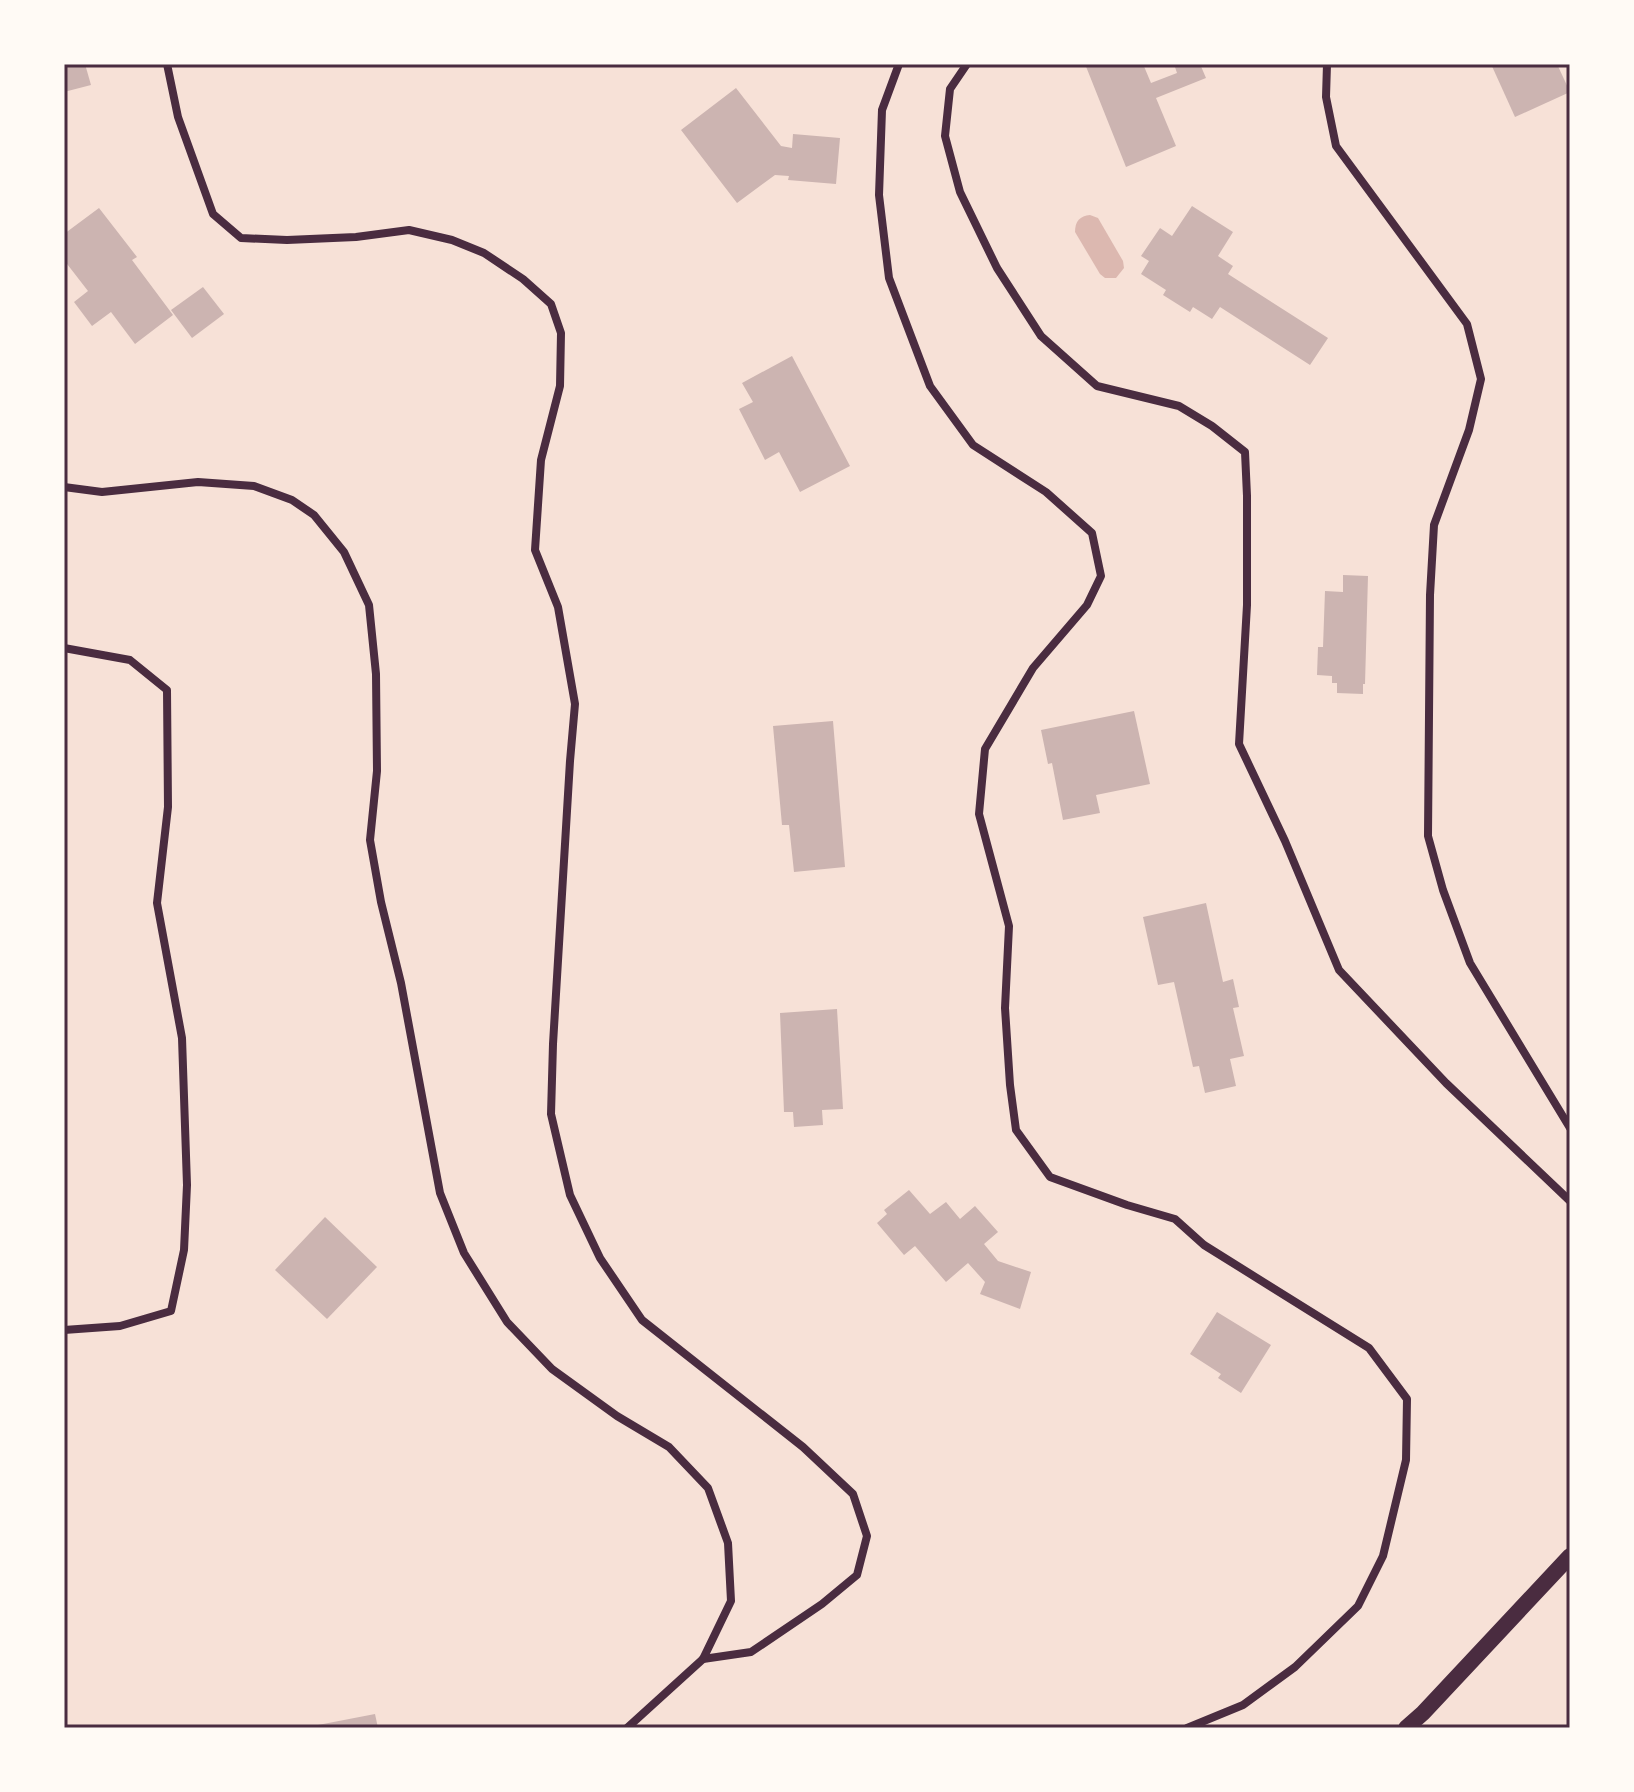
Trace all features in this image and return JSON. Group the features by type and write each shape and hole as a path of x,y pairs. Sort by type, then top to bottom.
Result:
{"main road":[{"path":"1406,1728 1570,1556"}],"street":[{"path":"167,64 178,117 213,214 241,238 356,237 409,230 452,240 484,253 523,279 551,304 561,333 560,386 541,460 535,550 558,607 575,704 551,1114 570,1195 600,1258 642,1320 803,1447 853,1494 867,1536 857,1575 822,1604 751,1652 703,1659"},
{"path":"899,64 882,110 879,195 889,278 930,386 973,445 1046,492 1092,533 1101,576 1087,605 1033,668 985,749 979,814 1009,926 1005,1008 1016,1130 1050,1177 1175,1219 1204,1245 1369,1348 1407,1399 1403,1474 1383,1556 1358,1606 1295,1667 1243,1705 1187,1728"},
{"path":"967,64 950,89 945,136 960,192 997,268 1041,336 1097,386 1179,406 1212,426 1245,452 1247,605 1239,744 1285,841 1339,970 1446,1083 1570,1201"},
{"path":"1327,64 1326,97 1336,146 1467,324 1481,379 1469,430 1434,525 1430,595 1428,836 1443,890 1470,963 1570,1128"},
{"path":"64,487 102,492 198,482 254,486 292,500 314,515 344,552 369,605 376,674 377,757 370,840 401,983 440,1193 464,1253 507,1322 552,1369 617,1416 669,1447 708,1488 728,1543 731,1601 703,1659 627,1728"},
{"path":"64,648 130,660 167,690 168,807 157,903 182,1038 187,1185 184,1250 171,1311 120,1326 64,1330"}],"shaded area":[{"path":"1090,215 1098,218 1123,261 1124,268 1116,278 1105,278 1100,274 1075,232 1079,220"}],"building":[{"path":"64,64 85,64 91,85 64,92"},
{"path":"1085,64 1143,64 1151,83 1177,73 1174,64 1200,64 1206,78 1156,98 1176,146 1126,167"},
{"path":"1491,64 1557,64 1570,92 1515,117"},
{"path":"736,88 781,146 792,148 793,134 840,138 836,184 788,180 789,176 775,175 737,203 681,130"},
{"path":"1192,206 1233,232 1218,256 1233,266 1228,274 1328,338 1310,365 1220,307 1212,319 1193,307 1190,312 1163,295 1166,290 1141,274 1149,261 1141,256 1160,228 1172,236"},
{"path":"99,208 137,257 132,260 173,315 135,344 111,312 92,326 74,302 88,291 64,260 64,234"},
{"path":"203,287 224,314 192,338 171,310"},
{"path":"792,356 850,466 800,492 779,452 765,460 739,409 753,402 742,383"},
{"path":"1343,575 1368,576 1363,694 1337,693 1337,683 1332,683 1332,676 1317,675 1318,647 1323,647 1325,591 1343,592"},
{"path":"1134,711 1150,784 1096,795 1100,813 1063,820 1052,763 1048,764 1041,730"},
{"path":"833,721 845,867 794,872 789,825 782,825 773,726"},
{"path":"1206,903 1223,982 1233,979 1239,1007 1233,1008 1244,1056 1230,1059 1236,1086 1205,1093 1199,1066 1193,1067 1174,982 1158,985 1143,917"},
{"path":"837,1009 843,1109 822,1110 823,1125 794,1127 793,1112 784,1112 780,1013"},
{"path":"909,1190 930,1214 946,1202 960,1219 975,1206 998,1232 984,1244 998,1261 1031,1272 1020,1309 980,1294 985,1282 968,1263 946,1282 915,1246 904,1255 877,1223 887,1214 884,1210"},
{"path":"325,1217 377,1267 327,1319 275,1270"},
{"path":"1217,1312 1271,1345 1241,1393 1218,1378 1221,1374 1190,1354"},
{"path":"375,1714 378,1728 318,1728 318,1725"}]}
